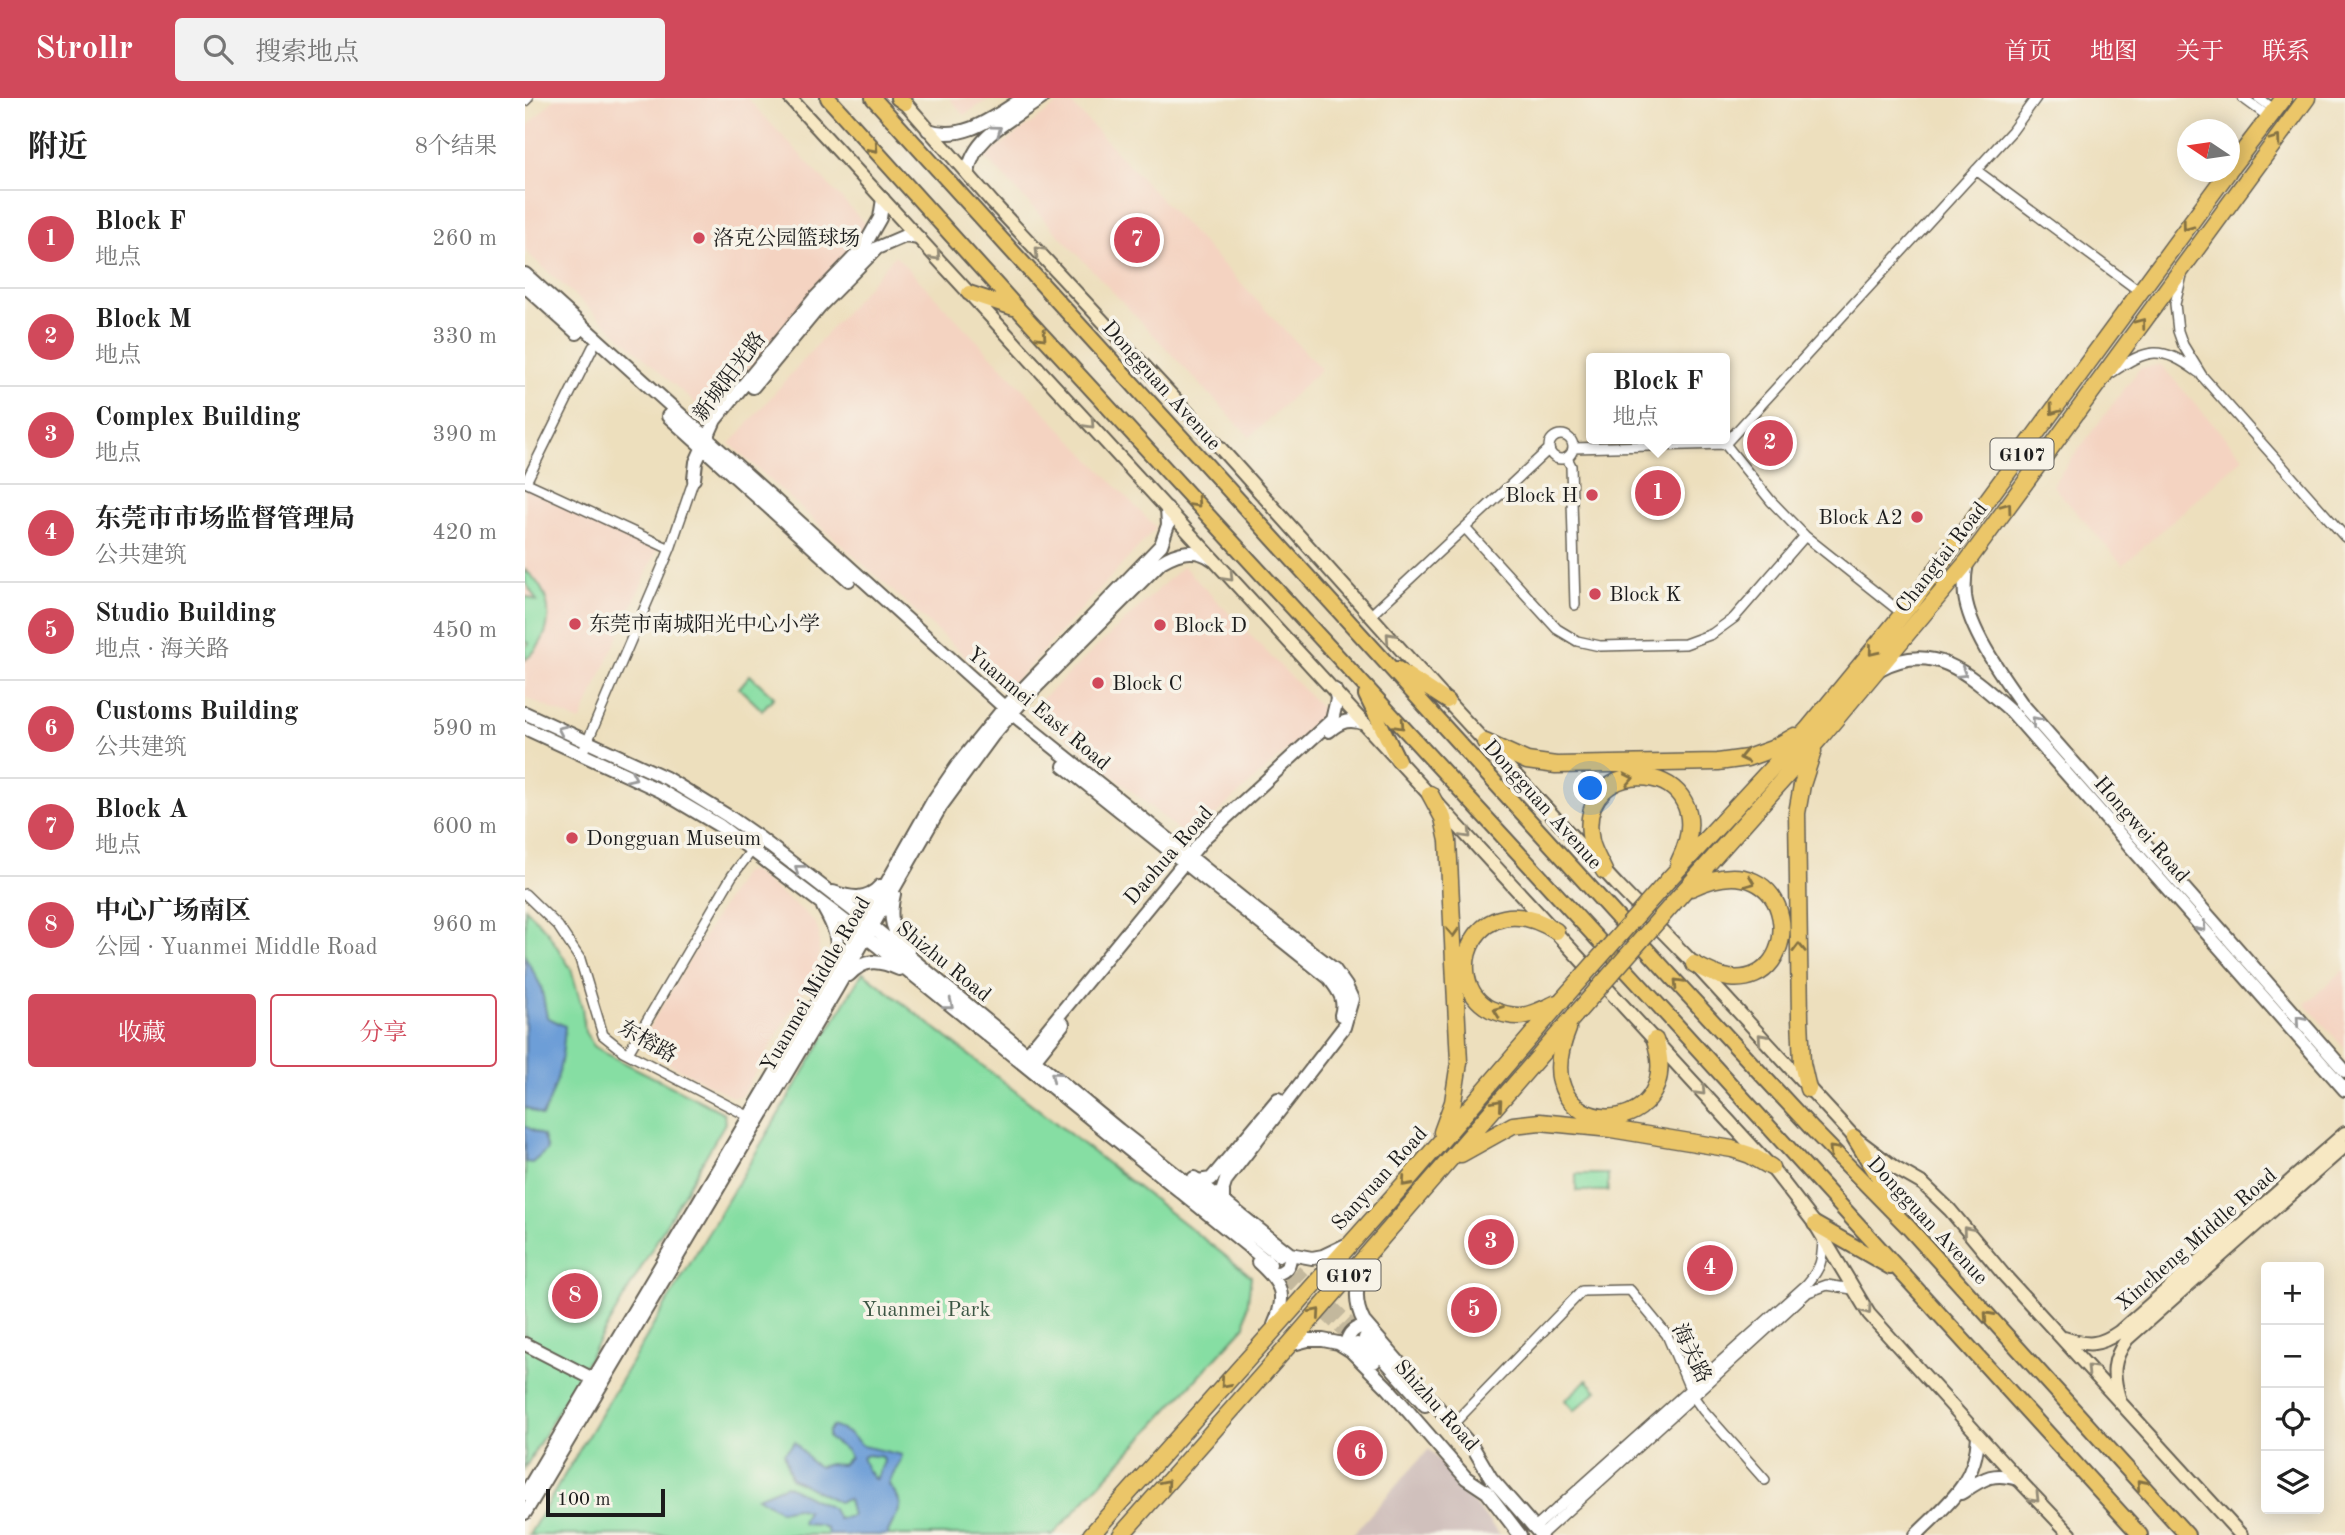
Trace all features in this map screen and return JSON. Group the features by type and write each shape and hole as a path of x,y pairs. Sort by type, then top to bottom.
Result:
{"highway":[{"name":"Changtai Road","path":"1669,880 1876,671 1967,562 2307,98"},
{"name":"Changtai Road","path":"2240,156 2276,108"},
{"name":"Changtai Road","path":"1685,890 1812,735 1956,545 2221,182"},
{"path":"1485,742 1527,761 1556,765 1718,762 1747,758 1812,735 1797,813 1800,1018 1802,1063 1808,1089"},
{"path":"1605,871 1591,843 1589,820 1595,800 1608,786 1621,779 1648,777 1660,779 1674,787 1686,804 1688,812 1688,841 1669,880"},
{"path":"1430,794 1443,818 1448,841 1459,1062 1453,1102 1435,1148"},
{"path":"1685,890 1719,878 1733,876 1748,879 1771,894 1781,916 1781,942 1770,962 1760,971 1750,976 1730,978 1714,975 1694,964"},
{"name":"Sanyuan Road","path":"1091,1535 1669,880"},
{"name":"Sanyuan Road","path":"1121,1535 1685,890"},
{"path":"1556,931 1529,917 1503,916 1494,920 1473,940 1467,955 1466,971 1475,995 1483,1005 1496,1012 1511,1016 1528,1015 1562,1000"},
{"path":"1575,1015 1562,1048 1560,1079 1563,1093 1585,1112 1611,1118 1626,1116 1648,1101 1656,1088 1660,1072 1660,1058 1655,1040"},
{"path":"1447,1163 1513,1125 1540,1122 1611,1129 1732,1149 1771,1167"}],"main road":[{"path":"790,98 1771,1167 1819,1231 1869,1314 2071,1535"},
{"path":"828,98 2140,1535"},
{"name":"Dongguan Avenue","path":"873,98 1382,659 1813,1130 1909,1228 2187,1535"},
{"path":"901,100 1447,701 1808,1089 1854,1137 1895,1168 1923,1184 1950,1210 2004,1275 2241,1535"},
{"path":"969,293 1018,309"},
{"path":"1382,659 1447,701"},
{"path":"1360,681 1398,760"},
{"name":"Xincheng Middle Road","path":"2061,1337 2074,1342 2104,1342 2119,1332 2345,1133"},
{"path":"1854,1137 1909,1228"},
{"name":"Xincheng Middle Road","path":"2120,1402 2114,1371 2116,1354 2127,1339 2345,1146"},
{"path":"1819,1231 1900,1273"}],"street":[{"path":"929,130 944,134 968,131 1024,98"},
{"path":"968,174 971,159 979,145 1042,98"},
{"path":"1730,439 2012,131 2036,98"},
{"path":"2243,98 2276,108"},
{"path":"2259,98 2276,108"},
{"path":"1976,170 2139,291"},
{"name":"新城阳光路","path":"707,446 715,420 814,299 863,248 880,218 883,199"},
{"name":"新城阳光路","path":"694,479 696,462 721,424 820,306 877,248 905,236 919,237"},
{"path":"2184,265 2175,304 2175,318 2183,345 2202,376 2345,537"},
{"name":"Yuanmei East Road","path":"525,274 707,446"},
{"name":"Yuanmei East Road","path":"525,286 1006,714 1329,978 1343,1001 1343,1011 1337,1024 1217,1172 1210,1179 1198,1181"},
{"path":"593,347 526,482 670,549"},
{"path":"2098,381 2132,358 2142,353 2154,352 2171,355 2202,376"},
{"path":"1370,616 1548,450 1551,439 1558,435 1569,438 1573,448"},
{"path":"1573,448 1725,444 1771,501 1805,536 1903,614"},
{"path":"1567,458 1573,448"},
{"path":"1548,450 1555,458 1567,458"},
{"path":"1567,458 1571,466 1575,605"},
{"path":"584,748 670,549 694,479"},
{"name":"Yuanmei Middle Road","path":"525,1494 598,1382 865,929 933,802 959,763 1152,556 1165,535 1168,525 1167,508"},
{"path":"1465,528 1557,629 1577,641 1600,646 1685,644 1712,634 1734,618 1805,536"},
{"name":"Yuanmei Middle Road","path":"1006,714 1161,562 1171,555 1194,552 1212,559"},
{"name":"Hongwei Road","path":"1967,562 1965,598 1973,620 1999,672 2022,704 2345,1072"},
{"name":"Hongwei Road","path":"1876,671 1905,658 1925,657 1941,661 1980,684 2012,712 2345,1090"},
{"name":"Daohua Road","path":"1032,1056 1206,836 1332,720 1337,698 1335,690"},
{"name":"Shizhu Road","path":"525,713 688,806 822,895"},
{"name":"Daohua Road","path":"1188,861 1338,723 1348,720 1365,724"},
{"name":"Shizhu Road","path":"525,728 666,778 761,839 822,895 1277,1261"},
{"path":"628,1053 732,876 752,850"},
{"name":"Yuanmei East Road","path":"1188,861 1333,969 1352,999 1344,1027 1226,1180 1223,1200"},
{"path":"832,985 838,937 822,895 865,897 893,878"},
{"path":"893,878 893,931 916,970"},
{"name":"东榕路","path":"525,894 546,912 570,941 585,972 603,1035 628,1053 748,1116"},
{"path":"832,985 858,966 872,961 916,970"},
{"name":"Shizhu Road","path":"916,970 1032,1056 1105,1124"},
{"name":"Yuanmei Middle Road","path":"525,1513 748,1116 832,985"},
{"path":"1105,1124 1124,1124 1223,1200 1277,1261 1276,1279 1282,1296 1280,1312 1271,1332"},
{"path":"1289,1345 1308,1340 1323,1339 1338,1343 1360,1340 1453,1424 1475,1449 1491,1478 1538,1531 1807,1284 1819,1270 1822,1258 1819,1231"},
{"path":"1277,1261 1323,1256 1349,1243"},
{"path":"1371,1250 1356,1294 1360,1340 1388,1388 1466,1478 1487,1492 1520,1535"},
{"path":"1692,1392 1808,1292 1827,1286 1852,1289"},
{"name":"海关路","path":"1453,1424 1582,1291 1630,1290 1667,1335 1692,1392 1703,1410 1765,1479"},
{"name":"Shizhu Road","path":"1360,1340 1491,1478"},
{"path":"525,1344 598,1382"},
{"path":"1955,1497 1973,1469 1978,1436"},
{"path":"1916,1535 1955,1497 1984,1479 1996,1475 2018,1479"}],"shaded area":[{"path":"555,98 747,98 870,229 709,416 525,251 525,129"},
{"path":"949,98 991,98 964,115"},
{"path":"1066,98 1321,369 1250,437 985,157"},
{"path":"895,255 1156,528 1005,692 730,444"},
{"path":"2161,365 2243,458 2123,565 2052,485 2140,368"},
{"name":"东莞市南城阳光中心小学","path":"525,488 657,550 580,722 525,697"},
{"path":"1183,566 1327,714 1189,839 1032,708"},
{"path":"751,871 815,923 819,933 819,963 742,1095 733,1097 645,1051 642,1039 743,872"},
{"path":"2345,969 2345,1049 2305,1004"},
{"path":"1429,1449 1500,1535 1352,1535 1360,1526"}],"green space":[{"path":"525,570 542,591 548,615 542,639 525,660 525,648 529,643 525,641 525,596 537,601 525,582"},
{"path":"750,675 774,697 762,710 739,688"},
{"path":"525,908 547,931 571,969 582,1007 585,1032 594,1046 724,1113 725,1123 525,1468"},
{"name":"Yuanmei Park","path":"863,972 1251,1276 1245,1326 1053,1535 529,1535"},
{"path":"1576,1174 1608,1174 1608,1191 1576,1191"},
{"path":"1587,1380 1597,1391 1574,1411 1565,1400"}],"water":[{"path":"525,956 541,986 547,1017 565,1026 559,1072 542,1116 525,1107"},
{"path":"525,1126 543,1136 547,1150 532,1163 525,1162"},
{"path":"832,1426 849,1433 863,1446 902,1455 889,1485 900,1505 887,1535 828,1535 827,1528 803,1524 807,1511 795,1508 780,1511 757,1497 786,1485 833,1509 838,1519 852,1516 848,1499 838,1502 791,1478 784,1453 795,1442 811,1462 819,1467 842,1465 850,1457 847,1451 828,1438","holes":["862,1457 883,1457 884,1462 876,1480 867,1470"]}],"tunnel":[{"path":"1282,1258 1362,1335"},
{"path":"1273,1266 1355,1342"}],"place":[{"name":"洛克公园篮球场","path":"699,238"},
{"name":"Block A","path":"1137,240"},
{"name":"Block M","path":"1770,443"},
{"name":"Block F","path":"1658,493"},
{"name":"Block H","path":"1592,495"},
{"name":"Block A2","path":"1917,517"},
{"name":"Block K","path":"1595,594"},
{"name":"东莞市南城阳光中心小学","path":"575,624"},
{"name":"Block D","path":"1160,625"},
{"name":"Block C","path":"1098,683"},
{"name":"Dongguan Museum","path":"572,838"},
{"name":"Complex Building","path":"1491,1242"},
{"name":"东莞市市场监督管理局","path":"1710,1268"},
{"name":"中心广场南区","path":"575,1296"},
{"name":"Studio Building","path":"1474,1310"},
{"name":"Customs Building","path":"1360,1453"}]}
